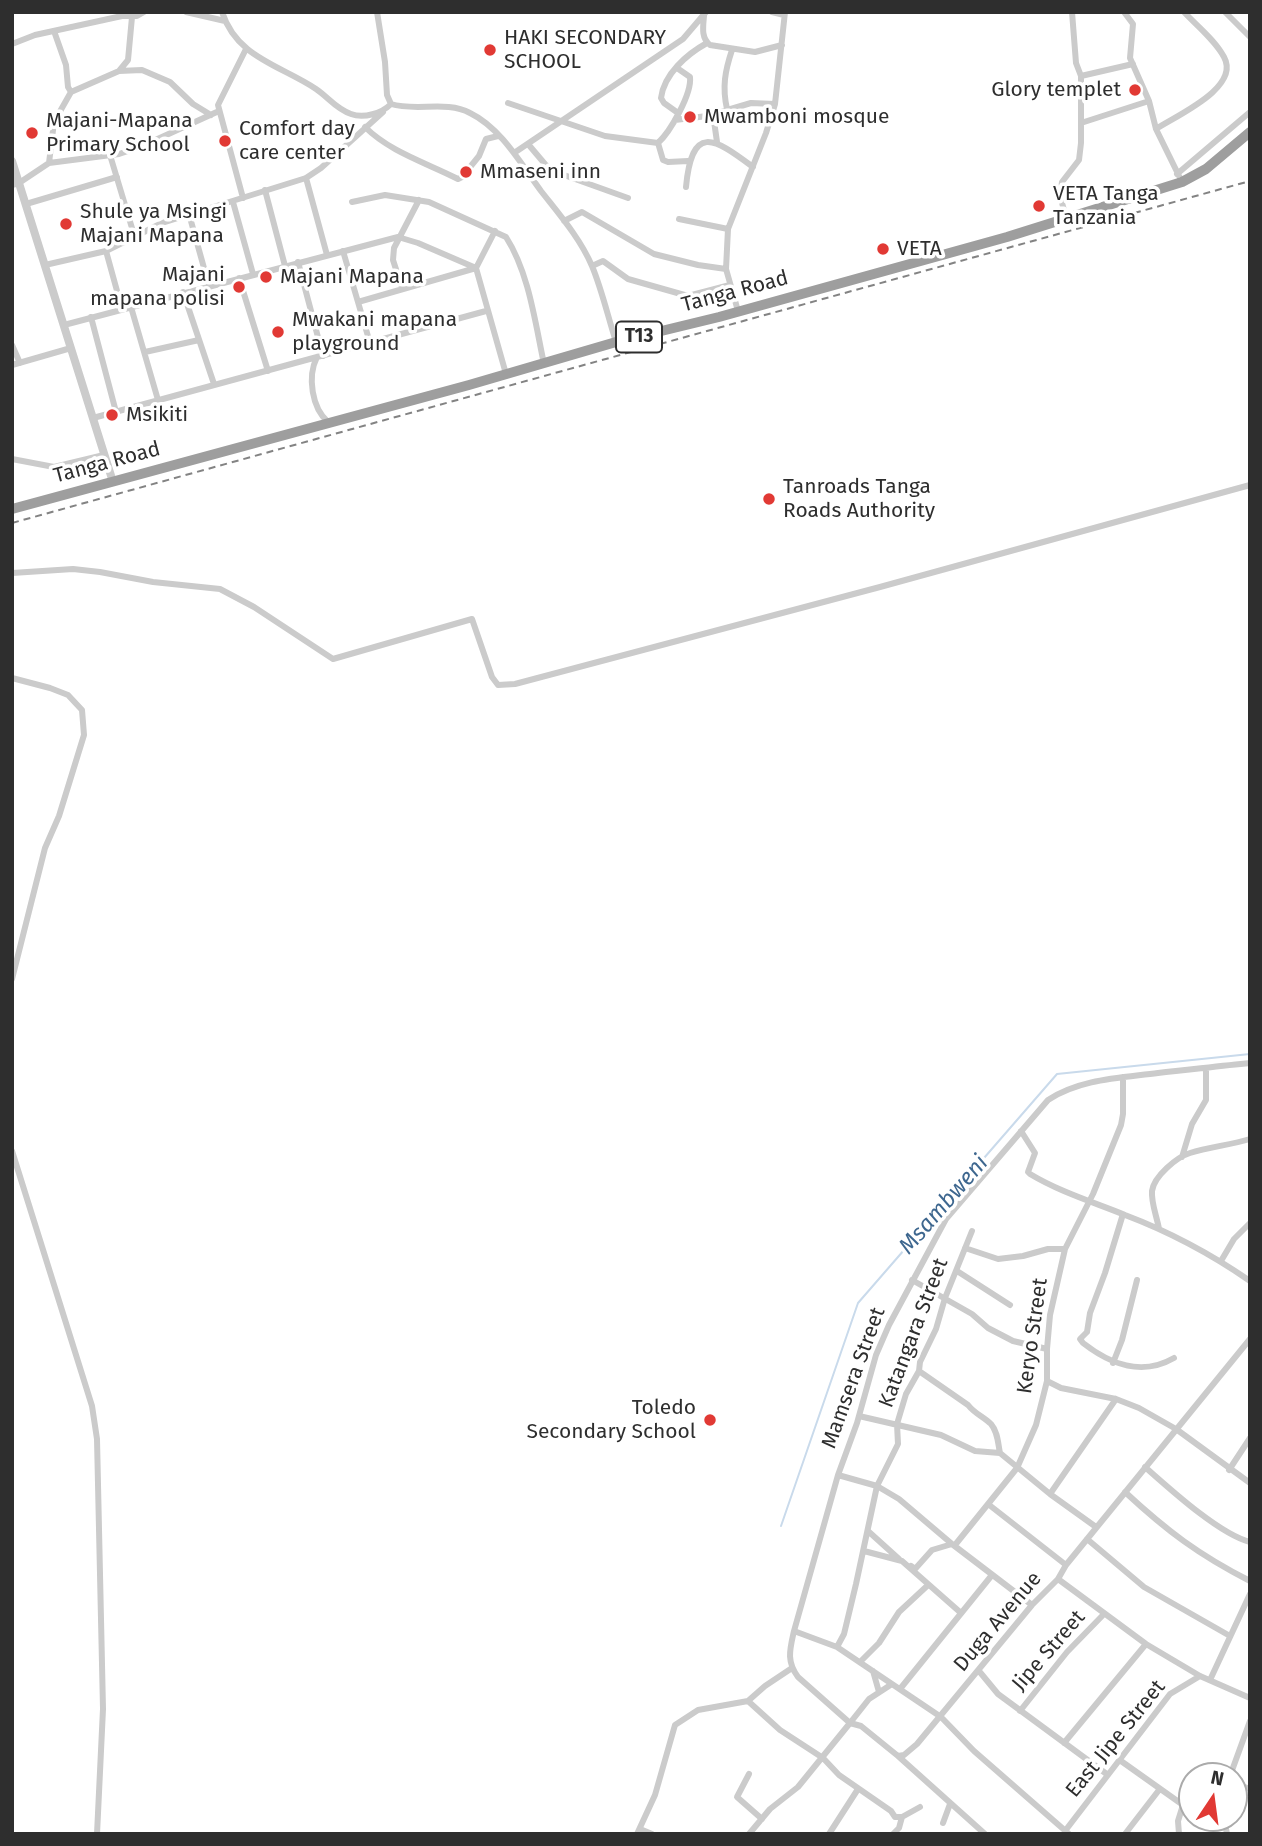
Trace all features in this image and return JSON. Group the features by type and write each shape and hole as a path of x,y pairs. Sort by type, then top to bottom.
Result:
{"highway":[{"name":"Tanga Road","path":"12,509 616,342 738,311 1066,218 1206,169 1250,132"}],"street":[{"path":"12,44 54,31 122,16 132,17 144,12"},
{"path":"186,12 225,21"},
{"path":"222,12 232,36 246,50 312,87 351,114 383,112"},
{"path":"377,12 386,62 387,95 391,104 400,107 428,106 468,111 498,136 565,221 592,266 616,342"},
{"path":"738,311 726,269 729,229 775,104 784,14 772,12"},
{"path":"1066,218 1060,195 1062,182 1079,160 1081,123 1081,76 1075,53 1072,12"},
{"path":"1124,12 1133,24 1130,58 1149,100 1156,129 1180,178 1250,112"},
{"path":"1156,129 1189,111 1222,83 1227,71 1226,59 1184,12"},
{"path":"1226,12 1250,37"},
{"path":"705,13 703,32 707,43"},
{"path":"514,153 683,39 705,13"},
{"path":"120,71 128,60 132,17"},
{"path":"54,31 66,65 71,92"},
{"path":"775,104 751,103 713,114 677,116 661,98 664,87 688,54 707,43 732,50 755,52 782,45"},
{"path":"243,198 219,111 220,99 246,50"},
{"path":"727,109 723,90 724,77 732,50"},
{"path":"1081,76 1133,64"},
{"path":"658,144 671,128 691,80 677,68"},
{"path":"50,163 54,122 71,92 120,71 142,70 170,82 193,104 211,115"},
{"path":"1081,123 1149,100"},
{"path":"508,103 605,136 658,144"},
{"path":"45,265 106,251 162,223 306,178 321,168 391,104"},
{"path":"16,184 50,163 110,155 140,147 219,111"},
{"path":"713,114 717,142"},
{"path":"365,127 375,137 458,179 479,156 486,139 498,136"},
{"path":"686,187 688,161 695,148 702,143 717,142 753,167"},
{"path":"528,144 550,170 628,198"},
{"path":"658,144 663,160 688,161"},
{"path":"110,155 135,238"},
{"path":"12,161 16,184 26,204 113,482"},
{"path":"26,204 117,177"},
{"path":"306,178 327,255"},
{"path":"265,190 285,266"},
{"path":"352,202 384,195 429,202 506,237 514,249 527,291 544,364"},
{"path":"402,288 393,260 398,237 419,200"},
{"path":"233,202 253,274"},
{"path":"565,221 582,212 654,254 726,269"},
{"path":"189,214 209,286"},
{"path":"679,219 729,229"},
{"path":"495,231 476,268 506,374"},
{"path":"64,325 398,237 476,268"},
{"path":"106,251 122,309"},
{"path":"343,251 370,343"},
{"path":"592,266 603,261 628,279 688,296 730,285"},
{"path":"298,262 320,357 311,372 311,381 317,408 328,422"},
{"path":"358,302 476,268"},
{"path":"239,278 268,371"},
{"path":"184,292 214,384"},
{"path":"131,307 158,400"},
{"path":"93,418 486,311"},
{"path":"91,317 116,412"},
{"path":"145,352 200,340"},
{"path":"12,345 16,364 71,348"},
{"path":"12,459 54,467 104,454"},
{"path":"12,573 73,569 220,589 254,607 333,659 472,619 492,677 498,685 515,684 893,584 1250,485"},
{"path":"12,678 68,695 82,710 84,735 59,816 45,848 12,979"},
{"name":"Mamsera Street","path":"792,1668 788,1656 794,1631 838,1475 876,1356 889,1325 946,1219 1048,1100 1062,1090 1078,1084 1123,1077 1250,1063"},
{"path":"1182,1157 1192,1124 1206,1100 1206,1068"},
{"name":"Keryo Street","path":"902,1561 915,1569 932,1550 953,1544 1017,1468 1036,1425 1047,1381 1046,1349 1050,1315 1065,1250 1089,1202 1121,1125 1124,1114 1123,1077"},
{"path":"1021,1131 1035,1153 1028,1172 1030,1174 1089,1202 1159,1229 1221,1261 1250,1281"},
{"path":"1159,1229 1152,1187 1160,1175 1191,1152 1250,1139"},
{"path":"12,1151 92,1406 97,1439 103,1709 97,1834"},
{"path":"1123,1214 1090,1313 1087,1332 1080,1339 1101,1357 1130,1367 1154,1366 1174,1358"},
{"path":"1221,1261 1234,1239 1250,1223"},
{"name":"Katangara Street","path":"837,1647 844,1634 877,1486 898,1444 897,1424 906,1394 919,1371 920,1362 936,1329 945,1298 972,1231"},
{"path":"965,1248 998,1259 1048,1249 1065,1250"},
{"path":"957,1271 1010,1305"},
{"path":"912,1280 1013,1341 1046,1349"},
{"path":"1113,1363 1122,1340 1137,1280"},
{"name":"Duga Avenue","path":"898,1756 909,1752 941,1717 1032,1605 1058,1579 1096,1527 1250,1339"},
{"path":"919,1371 960,1399 991,1425 996,1432 1000,1453"},
{"path":"1047,1381 1061,1388 1116,1399 1139,1408 1176,1429 1250,1483"},
{"path":"1050,1494 1116,1399"},
{"path":"859,1416 941,1435 975,1451 1000,1453 1096,1527"},
{"path":"1229,1470 1250,1438"},
{"path":"1145,1467 1183,1501 1227,1531 1250,1542"},
{"path":"838,1475 877,1486 899,1499 1032,1605"},
{"path":"1125,1492 1165,1529 1210,1561 1250,1581"},
{"path":"988,1504 1066,1565"},
{"path":"868,1531 961,1613"},
{"path":"1087,1539 1144,1587 1230,1636"},
{"path":"864,1551 902,1561"},
{"path":"900,1689 992,1574"},
{"path":"1058,1579 1146,1644 1200,1676 1250,1698"},
{"path":"861,1661 879,1643 899,1612 928,1586"},
{"path":"1210,1680 1250,1594"},
{"name":"Jipe Street","path":"1020,1711 1067,1652 1104,1614"},
{"path":"794,1631 837,1647 861,1661 941,1717 974,1751 1067,1832"},
{"path":"1064,1743 1146,1644"},
{"path":"652,1834 639,1831 655,1795 675,1725 698,1710 748,1701 792,1668 798,1677 850,1723 861,1726 898,1756 985,1834"},
{"path":"873,1670 879,1692"},
{"path":"979,1671 998,1693 1020,1711 1108,1775"},
{"name":"East Jipe Street","path":"1067,1832 1170,1694 1200,1676"},
{"path":"749,1834 798,1787 869,1699 892,1684"},
{"path":"748,1701 780,1730 823,1758 839,1775 891,1811 895,1817 902,1818 920,1807"},
{"path":"1235,1762 1250,1721"},
{"path":"1121,1761 1178,1802"},
{"path":"749,1774 737,1797 762,1819"},
{"path":"829,1834 858,1789"},
{"path":"1125,1834 1159,1790"},
{"path":"943,1823 950,1804"},
{"path":"893,1834 899,1828 902,1818"}],"waterway":[{"name":"Msambweni","path":"781,1526 858,1303 1057,1074 1250,1054"}],"railway":[{"path":"12,523 1250,181"}],"place":[{"name":"HAKI SECONDARY SCHOOL","path":"490,50"},
{"name":"Glory templet","path":"1135,90"},
{"name":"Mwamboni mosque","path":"690,117"},
{"name":"Majani-Mapana Primary School","path":"32,133"},
{"name":"Comfort day care center","path":"225,141"},
{"name":"Mmaseni inn","path":"466,172"},
{"name":"VETA Tanga Tanzania","path":"1039,206"},
{"name":"Shule ya Msingi Majani Mapana","path":"66,224"},
{"name":"VETA","path":"883,249"},
{"name":"Majani Mapana","path":"266,277"},
{"name":"Majani mapana polisi","path":"239,287"},
{"name":"Mwakani mapana playground","path":"278,332"},
{"name":"Msikiti","path":"112,415"},
{"name":"Tanroads Tanga Roads Authority","path":"769,499"},
{"name":"Toledo Secondary School","path":"710,1420"}]}
